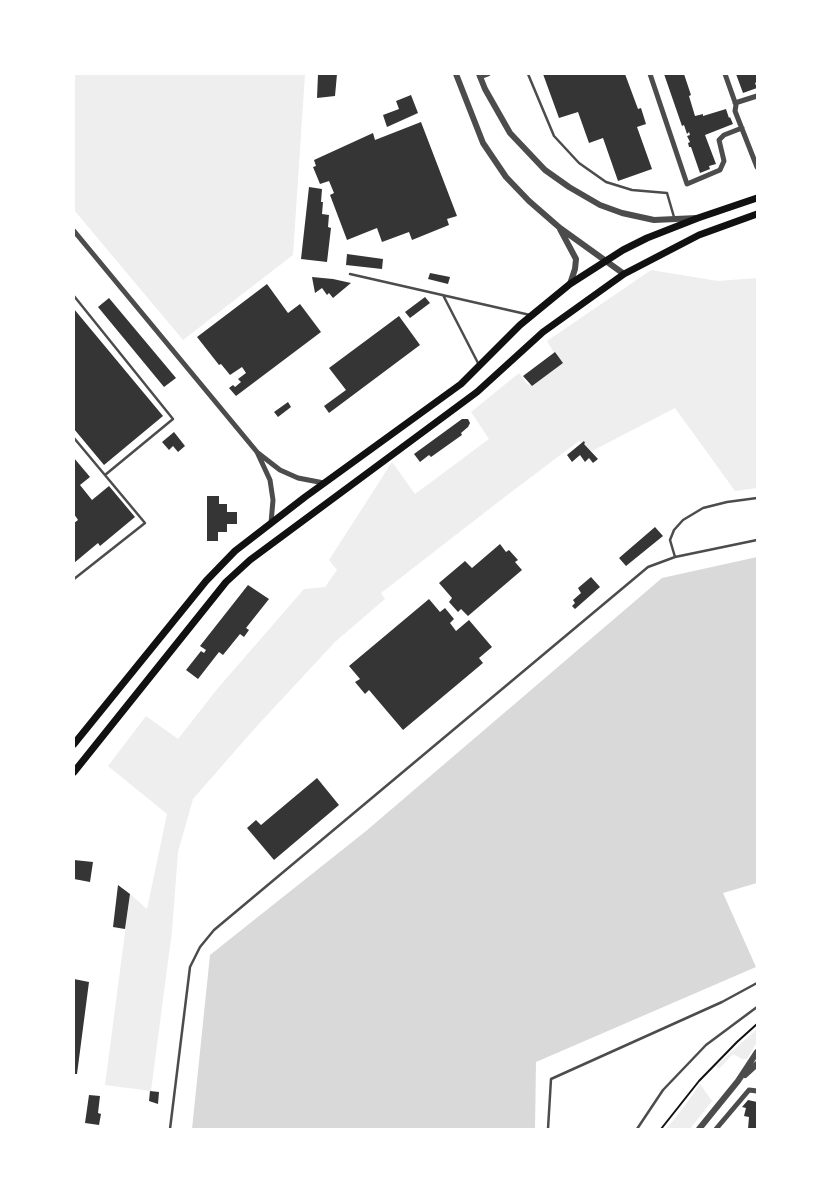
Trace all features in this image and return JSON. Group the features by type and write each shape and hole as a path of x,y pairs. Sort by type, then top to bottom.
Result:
{"main road":[{"path":"74,744 206,581 235,551 324,483 461,384 520,325 570,284 623,250 646,238 757,198"},
{"path":"74,772 226,582 244,566 477,392 543,332 624,274 699,235 757,214"}],"street":[{"path":"456,74 483,143 506,177 529,201 560,228 624,274"},
{"path":"488,74 480,75 485,90 510,133 545,170 569,187 600,205 622,213 654,220 698,218"},
{"path":"650,74 687,184 720,170 724,161 719,140 724,135 742,128"},
{"path":"725,74 736,104 735,111 757,166"},
{"path":"736,104 757,96"},
{"path":"560,228 576,259 570,284"},
{"path":"74,231 257,452 280,470 298,478 324,483"},
{"path":"257,452 270,480 273,500 271,523"},
{"path":"699,1129 738,1081 757,1052"},
{"path":"738,1081 757,1064"},
{"path":"716,1129 749,1090 757,1091"}],"lane":[{"path":"528,74 554,136 579,164 606,182 632,190 667,193 675,219"},
{"path":"350,274 531,315"},
{"path":"443,295 480,365"},
{"path":"74,296 174,419 105,475"},
{"path":"74,438 145,523 74,580"},
{"path":"675,557 670,540 674,530 683,520 703,508 727,502 757,498"},
{"path":"170,1129 190,967 200,946 209,936 648,567 675,557 757,540"},
{"path":"548,1129 551,1079 722,1002 757,983"},
{"path":"637,1129 663,1090 706,1045 757,1007"}],"path":[{"path":"662,1129 699,1081 757,1024"}],"shaded area":[{"path":"74,74 305,74 293,255 183,340 74,210"},
{"path":"651,270 718,281 757,278 757,488 735,491 675,408 592,451 579,441 381,593 385,599 335,642 256,727 193,799 178,852 172,931 151,1091 105,1085 130,894 147,909 167,814 108,766 146,716 178,739 218,688 304,589 325,587 337,570 329,560 392,462 415,494 489,439 471,412 519,373 528,385 560,363 547,341"},
{"path":"757,557 757,883 723,893 756,967 536,1062 535,1129 192,1129 210,955 366,831 662,578"},
{"path":"757,1029 757,1042 747,1059 742,1059 733,1054 719,1069 716,1066"},
{"path":"700,1084 712,1101 690,1129 666,1129 681,1111"}],"building":[{"path":"318,74 337,74 335,96 317,98"},
{"path":"543,74 625,74 638,109 641,108 646,124 637,127 652,169 618,181 603,138 589,143 578,112 559,118"},
{"path":"664,74 684,74 695,116 703,114 703,116 726,109 730,117 733,124 705,135 716,164 709,166 710,169 700,173 691,147 689,147 688,143 690,142 687,136 690,135 689,132 687,134 684,125 682,126"},
{"path":"736,74 757,74 757,82 755,83 757,88 743,93"},
{"path":"411,95 418,113 387,127 383,115 399,109 396,101"},
{"path":"421,122 457,216 447,219 449,225 412,240 409,232 382,242 377,228 347,240 330,195 334,193 329,181 320,184 313,167 316,166 314,160 373,133 375,140"},
{"path":"309,187 322,189 322,214 329,215 328,227 331,228 327,262 301,259"},
{"path":"347,254 383,259 382,269 346,265"},
{"path":"430,273 450,277 448,284 428,279"},
{"path":"312,277 351,283 333,298 329,293 327,295 322,288 315,293"},
{"path":"267,284 288,313 300,304 321,332 236,396 229,388 233,385 235,387 241,382 238,379 246,373 242,367 230,375 221,364 219,365 197,337"},
{"path":"425,297 430,303 410,318 405,312"},
{"path":"109,298 176,378 164,387 98,307"},
{"path":"74,309 163,416 104,465 74,429"},
{"path":"399,316 420,345 329,413 324,406 346,390 329,368"},
{"path":"555,352 563,363 532,386 523,376"},
{"path":"288,402 291,407 278,417 274,412"},
{"path":"462,419 468,419 470,423 461,433 462,435 431,457 429,455 420,462 414,454"},
{"path":"174,432 185,446 178,452 173,446 169,450 162,442"},
{"path":"584,441 584,444 598,459 593,463 589,458 585,462 580,455 572,462 567,455"},
{"path":"74,458 90,477 80,485 92,500 109,486 135,517 100,546 98,543 74,563 74,523 78,520 74,514"},
{"path":"207,496 219,496 219,504 227,504 227,512 237,512 237,524 227,524 227,532 218,532 218,541 207,541"},
{"path":"655,527 663,536 626,566 619,558"},
{"path":"500,544 506,552 509,550 518,560 515,562 522,570 468,616 461,609 458,612 449,602 452,598 439,583 465,561 472,568"},
{"path":"591,577 600,587 575,609 572,606 575,603 573,600 581,593 578,588"},
{"path":"248,585 269,599 246,628 249,630 244,637 240,634 223,655 219,652 198,679 186,670 201,651 204,653 206,650 200,646"},
{"path":"429,599 440,612 445,608 454,619 450,623 456,631 469,620 492,647 479,658 483,663 403,730 369,690 365,694 355,682 360,679 349,666"},
{"path":"317,778 339,805 274,860 247,828 256,820 261,825"},
{"path":"74,860 93,862 90,882 74,879"},
{"path":"118,885 130,894 125,929 113,927"},
{"path":"74,979 89,982 77,1074 74,1074"},
{"path":"150,1091 159,1092 158,1104 149,1101"},
{"path":"89,1095 100,1096 98,1113 101,1114 99,1125 85,1123"},
{"path":"748,1100 757,1102 757,1129 748,1129 749,1117 744,1116 746,1108 742,1107"}]}
